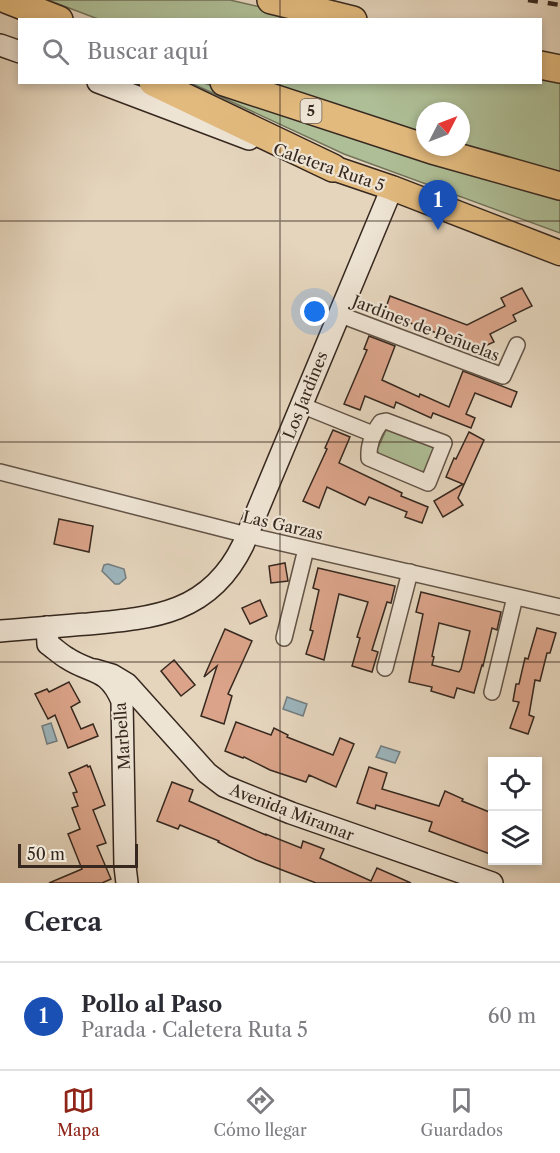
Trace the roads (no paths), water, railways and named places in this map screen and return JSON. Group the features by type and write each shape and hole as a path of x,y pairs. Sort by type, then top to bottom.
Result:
{"highway":[{"path":"8,0 54,18"},
{"path":"271,0 345,18"},
{"path":"0,12 18,20"},
{"path":"542,50 560,53"},
{"path":"542,65 560,69"},
{"path":"157,84 333,168"},
{"name":"5","path":"230,84 421,147 560,186"}],"main road":[{"name":"Caletera Ruta 5","path":"333,168 560,253"}],"street":[{"path":"0,45 18,51"},
{"name":"Caletera Ruta 5","path":"103,84 213,127 333,168"},
{"name":"Los Jardines","path":"0,631 154,616 184,607 202,596 226,574 247,535 392,189"},
{"name":"Jardines de Peñuelas","path":"338,314 503,376 517,345"},
{"path":"301,405 373,434"},
{"path":"386,421 444,443 428,483 369,458 373,434 381,422 386,421"},
{"name":"Las Garzas","path":"0,472 247,535 560,606"},
{"path":"284,638 306,549"},
{"path":"385,668 410,572"},
{"path":"492,692 515,597"},
{"name":"Marbella","path":"47,627 48,644 68,659 95,670 111,682 122,701 127,883"},
{"name":"Avenida Miramar","path":"95,670 112,675 127,684 207,773 224,786 291,813 492,883"}],"water":[{"path":"104,565 124,569 126,578 119,584 115,584 102,571"},
{"path":"287,697 307,704 303,716 283,709"},
{"path":"51,723 57,741 47,744 42,726"},
{"path":"381,746 400,752 395,763 376,757"}],"railway":[{"path":"528,0 560,5"}],"place":[{"name":"Pollo al Paso","path":"438,230"}]}
